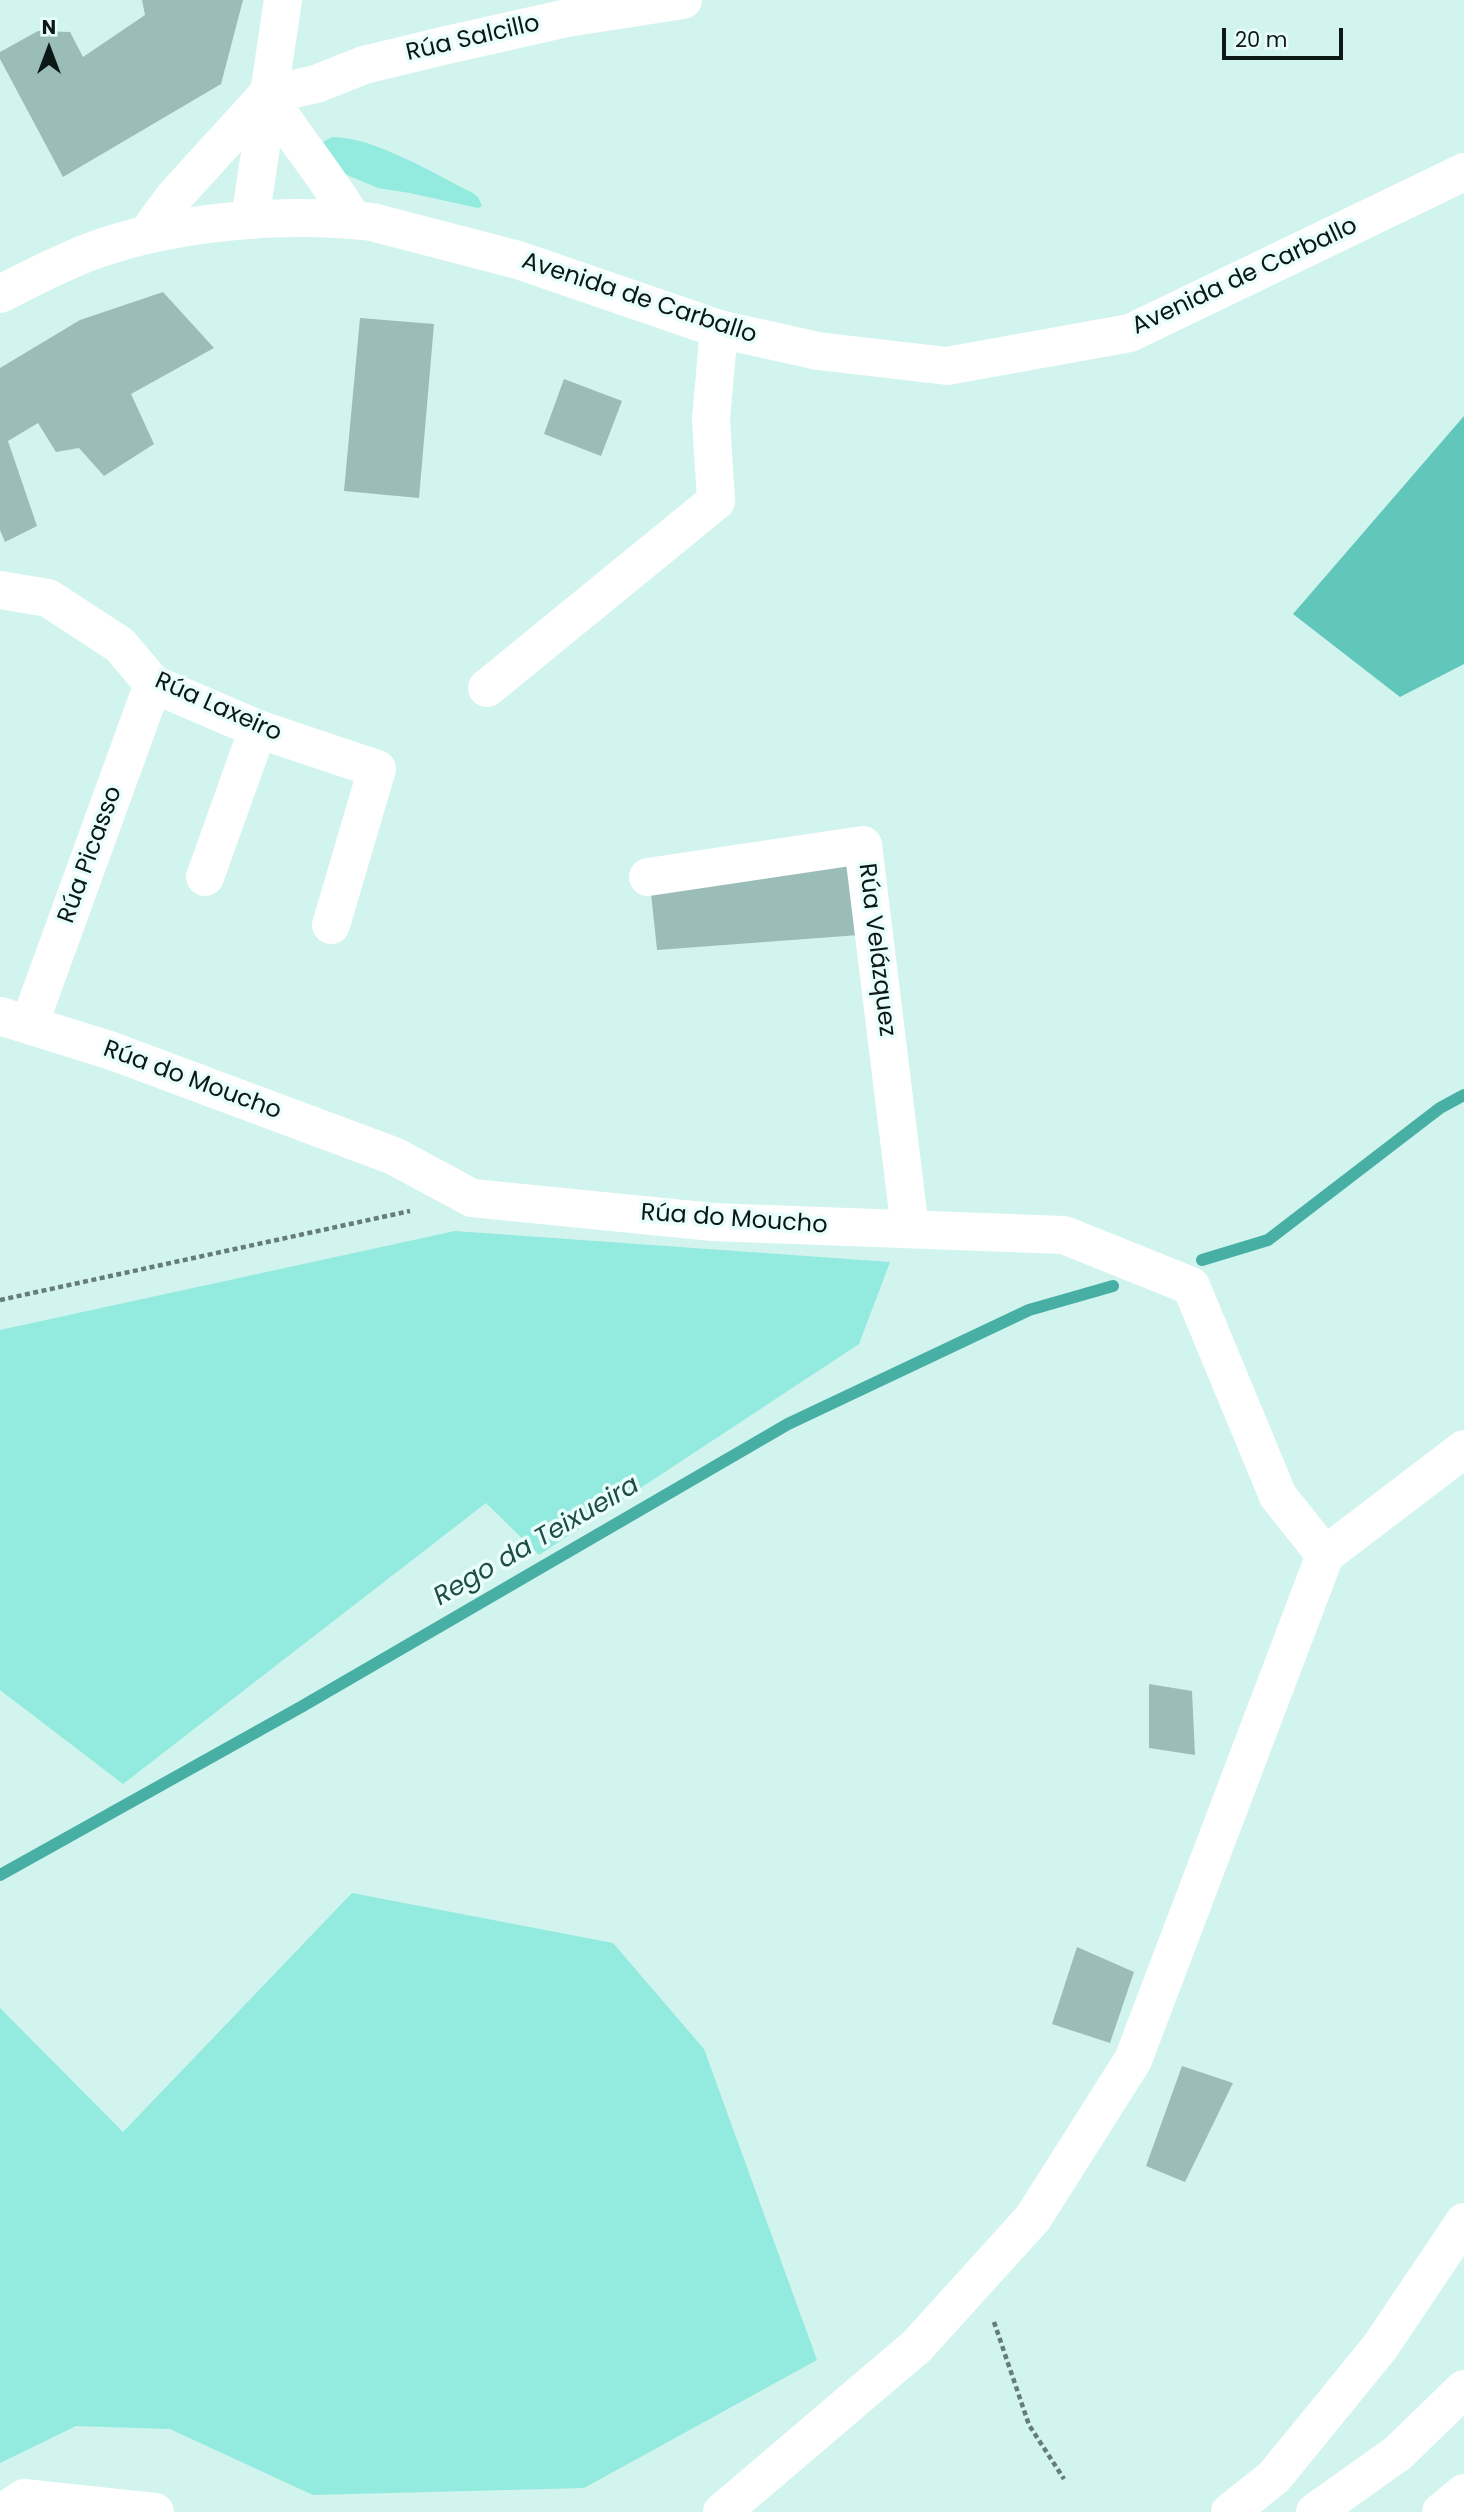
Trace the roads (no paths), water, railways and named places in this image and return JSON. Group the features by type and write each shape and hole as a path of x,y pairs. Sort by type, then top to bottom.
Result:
{"main road":[{"path":"250,220 283,0"},
{"name":"Rúa Salcillo","path":"267,94 316,84 364,65 447,45 567,18 682,0"},
{"path":"267,94 290,132 335,191 353,220"},
{"path":"146,235 174,197 267,94"},
{"name":"Avenida de Carballo","path":"0,294 95,250 146,235 250,220 353,220 372,222 518,260 719,329 818,351 947,366 1130,333 1464,172"},
{"path":"487,688 716,501 711,419 719,329"},
{"name":"Rúa Laxeiro","path":"0,590 48,598 120,646 153,684 258,729 377,769 331,925"},
{"name":"Rúa Picasso","path":"14,1021 153,684"},
{"path":"205,877 258,729"},
{"name":"Rúa Velázquez","path":"648,877 863,845 910,1229"},
{"name":"Rúa do Moucho","path":"14,1021 112,1051 394,1156 472,1198 713,1222 1064,1235 1191,1286 1278,1496 1325,1555"},
{"path":"722,2512 916,2346 1033,2218 1133,2060 1325,1555 1464,1449"},
{"path":"1230,2512 1274,2477 1380,2347 1464,2222"},
{"path":"1315,2512 1398,2454 1464,2389"},
{"path":"1441,2512 1464,2493"},
{"path":"3,2512 24,2498 155,2512"}],"waterway":[{"name":"Rego da Teixueira","path":"1202,1260 1268,1240 1440,1108 1464,1095"},
{"name":"Rego da Teixueira","path":"0,1875 301,1707 788,1424 1029,1310 1113,1286"}]}
